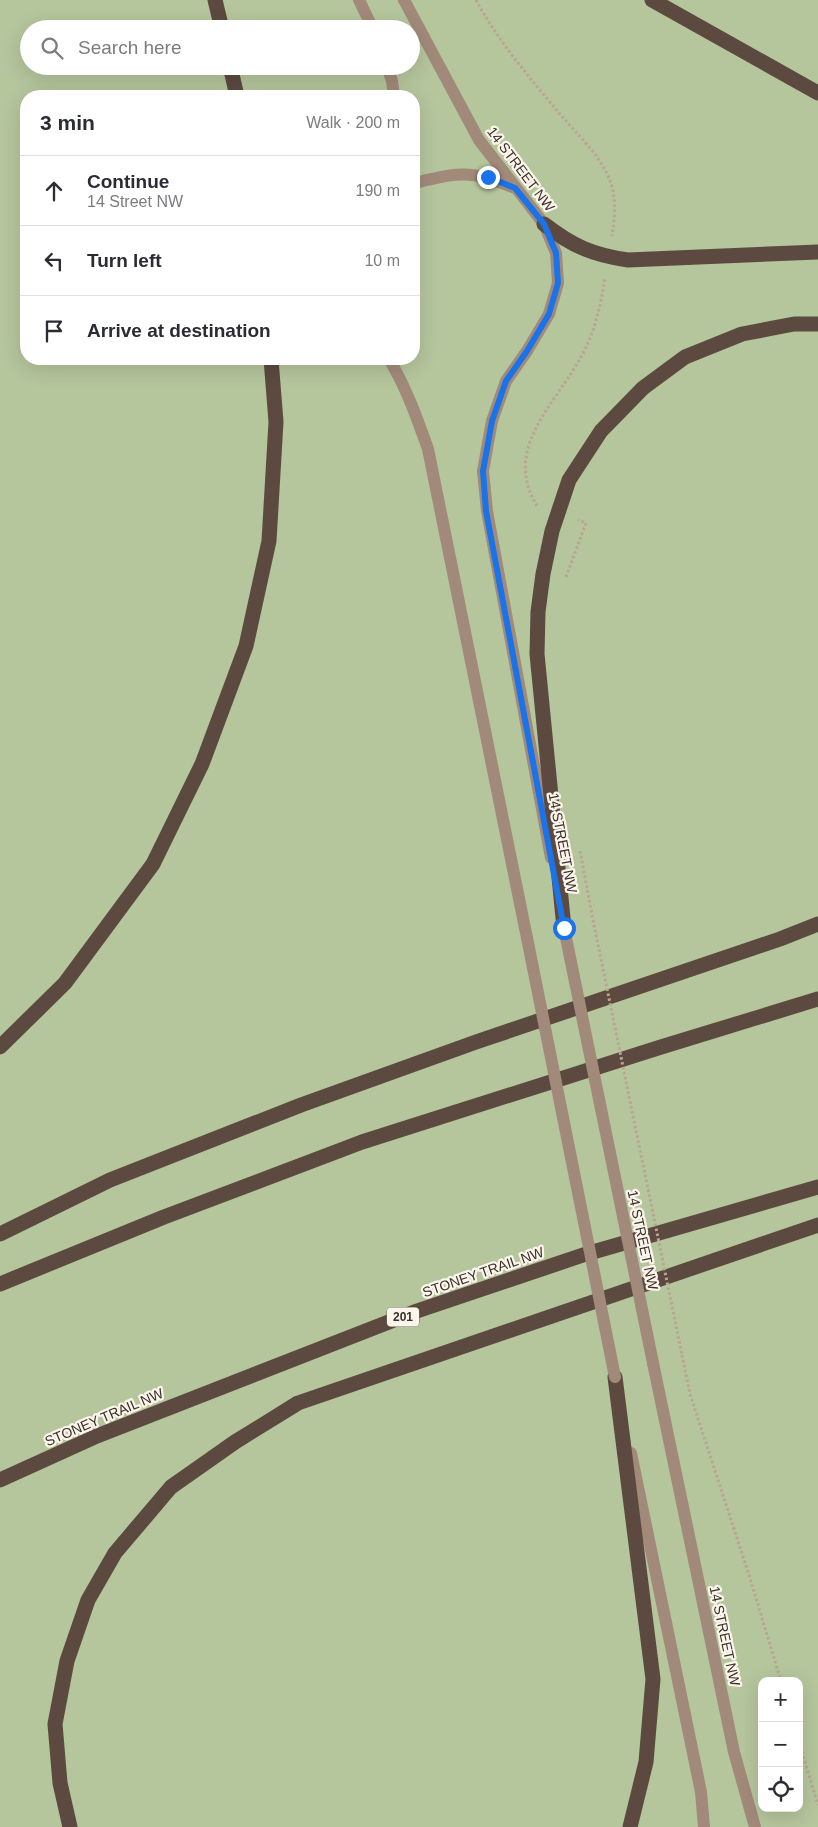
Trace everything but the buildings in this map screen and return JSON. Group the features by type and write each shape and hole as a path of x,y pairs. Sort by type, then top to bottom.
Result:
{"highway":[{"path":"215,0 220,20"},
{"path":"652,0 818,93"},
{"path":"232,75 236,90"},
{"path":"544,224 565,240 586,250 608,257 628,260 818,252"},
{"path":"564,928 537,654 538,612 543,574 552,531 569,480 601,431 643,388 685,357 742,334 794,324 818,324"},
{"path":"0,1046 65,982 152,864 202,764 246,646 269,541 276,422 271,365"},
{"path":"0,1234 110,1180 301,1105 476,1042 780,939 818,924"},
{"path":"0,1284 164,1217 362,1142 818,999"},
{"name":"STONEY TRAIL NW","path":"0,1480 97,1436 417,1311 586,1254 818,1187"},
{"path":"70,1827 60,1783 55,1724 66,1661 88,1600 115,1553 170,1486 235,1442 298,1403 818,1225"},
{"path":"615,1377 653,1679 646,1762 630,1827"}],"main road":[{"path":"359,0 369,20"},
{"name":"14 STREET NW","path":"404,0 415,20"},
{"name":"14 STREET NW","path":"420,30 479,140 544,224 556,253 558,283 549,314 506,381 492,421 483,471 486,511 564,928 734,1752 755,1827"},
{"path":"390,75 393,90"},
{"path":"420,182 442,176 464,174 488,177 515,188"},
{"path":"392,365 416,414 428,449 615,1377 700,1784 704,1827"}],"path":[{"path":"593,920 690,1394 780,1677"},
{"path":"803,1755 818,1805"}],"green space":[{"path":"0,0 818,0 818,1827 0,1827"}],"route":[{"path":"488,177 515,188 544,224 556,253 558,283 549,314 506,381 492,421 483,471 486,511 564,928"}]}
